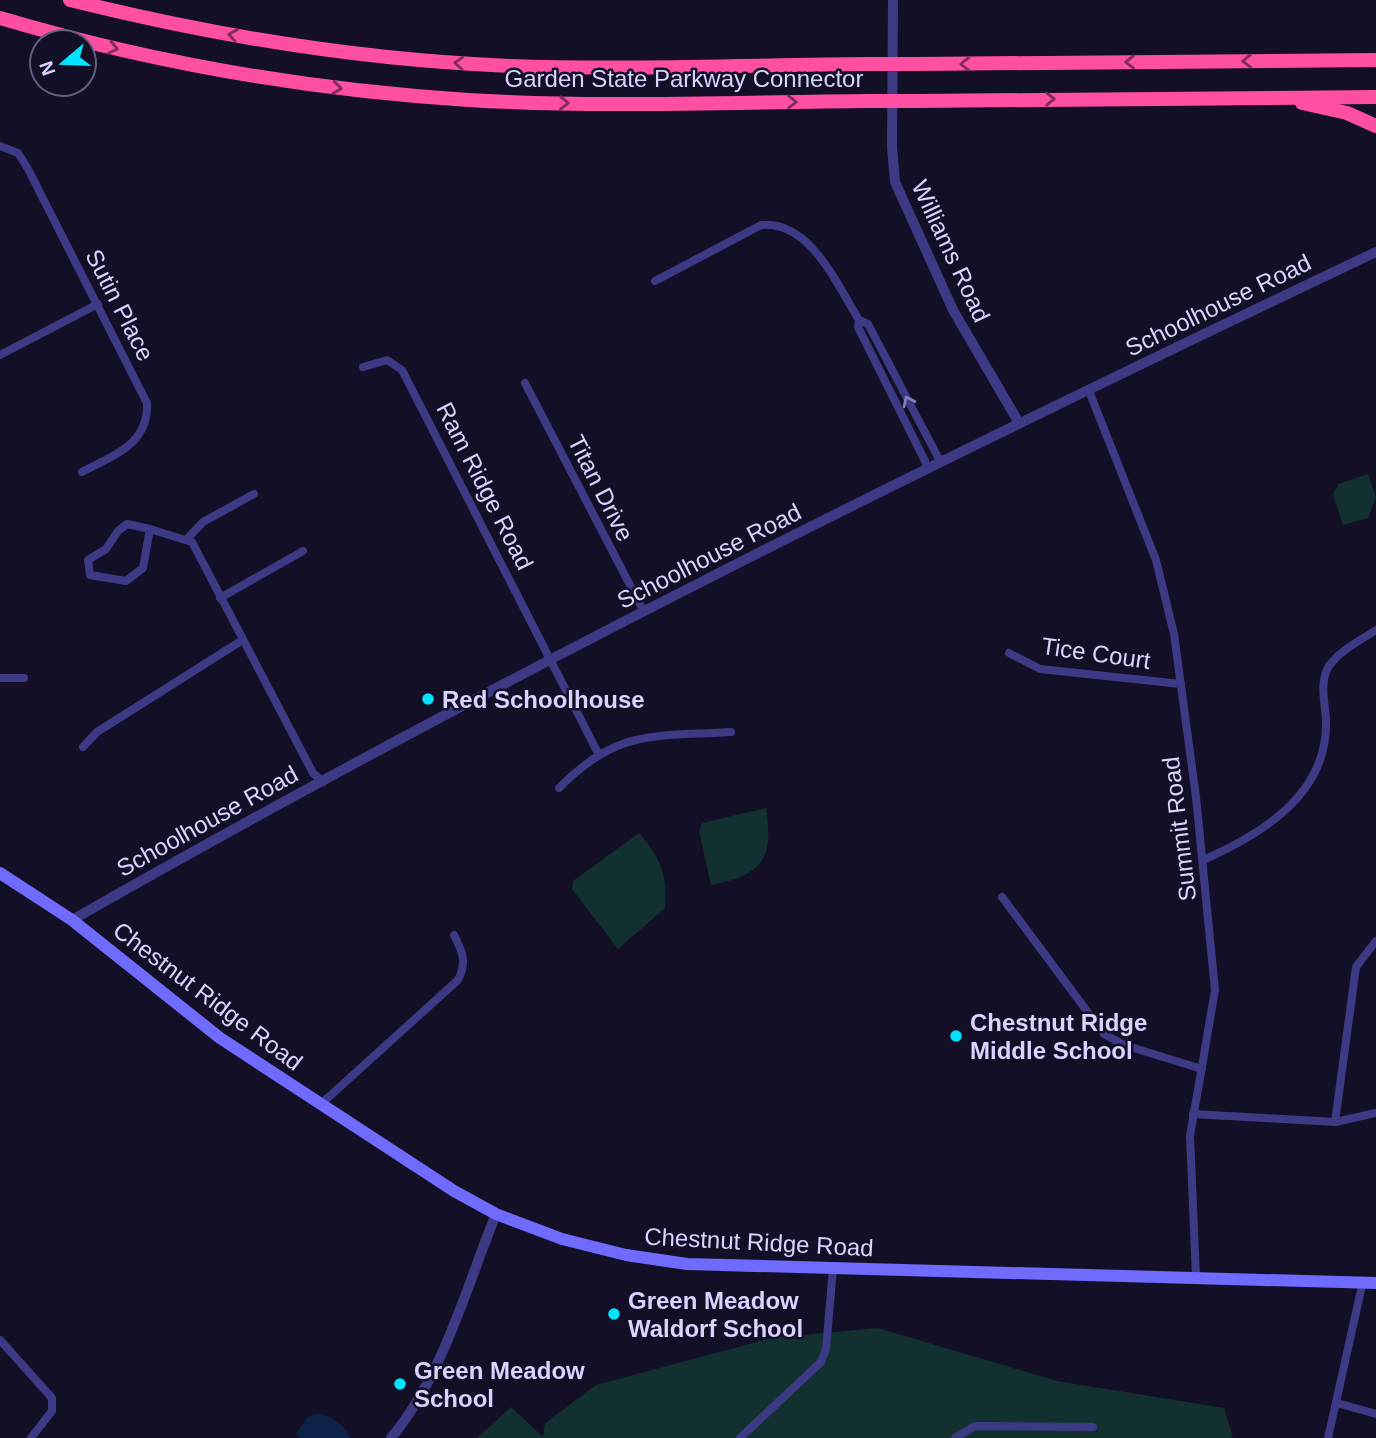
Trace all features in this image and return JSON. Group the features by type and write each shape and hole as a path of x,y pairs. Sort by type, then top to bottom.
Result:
{"highway":[{"name":"Garden State Parkway Connector","path":"70,0 257,40 452,62 593,67 1376,60"},
{"name":"Garden State Parkway Connector","path":"0,18 188,64 299,83 401,95 565,103 1376,97"},
{"path":"1297,61 1376,53"},
{"path":"1252,97 1329,108 1376,126"}],"main road":[{"name":"Chestnut Ridge Road","path":"0,873 72,920 220,1038 413,1166 496,1213 562,1239 645,1259 687,1264 1370,1282"}],"street":[{"name":"Williams Road","path":"892,0 892,147 895,181 953,310 1019,423"},
{"name":"Sutin Place","path":"0,146 18,153 28,169 144,393 148,414 138,439 82,472"},
{"path":"655,281 761,225 773,224 787,228 811,247 859,320 868,324 940,461"},
{"name":"Schoolhouse Road","path":"72,920 323,782 644,612 940,461 1376,252"},
{"path":"0,355 98,304"},
{"path":"859,320 858,327 928,467"},
{"name":"Ram Ridge Road","path":"363,367 387,360 402,370 598,753"},
{"name":"Titan Drive","path":"524,383 644,612"},
{"name":"Summit Road","path":"1089,390 1157,560 1174,634 1203,860 1215,990 1189,1148 1196,1277"},
{"path":"187,539 203,522 254,494"},
{"path":"150,529 145,564 136,577 120,582 93,577 88,572 88,560 106,549 124,526 134,524 192,542 313,773 323,782"},
{"path":"220,598 303,551"},
{"path":"1203,860 1259,832 1284,813 1310,782 1325,748 1326,719 1322,696 1328,667 1346,650 1376,630"},
{"path":"83,747 97,732 242,641"},
{"name":"Tice Court","path":"1009,653 1040,669 1181,684"},
{"path":"0,678 24,678"},
{"path":"559,788 598,753 644,736 732,732"},
{"path":"1002,897 1104,1034 1124,1045 1202,1069"},
{"path":"321,1104 458,980 464,967 463,954 454,935"},
{"path":"1335,1122 1356,967 1376,941"},
{"path":"1193,1114 1335,1122 1376,1113"},
{"path":"391,1438 407,1419 435,1367 496,1213"},
{"path":"740,1438 821,1362 826,1349 833,1269"},
{"path":"1328,1438 1370,1282"},
{"path":"0,1340 52,1398 52,1411 31,1438"},
{"path":"1337,1403 1376,1414"},
{"path":"955,1438 975,1426 1093,1427"}],"green space":[{"path":"1368,474 1376,497 1368,518 1343,525 1333,494 1339,484"},
{"path":"766,808 768,841 761,862 742,876 711,885 699,831 702,823"},
{"path":"639,833 661,867 665,885 665,908 618,949 572,889 573,881"},
{"path":"878,1328 1057,1381 1224,1408 1233,1438 477,1438 511,1407 543,1437 545,1423 596,1385 771,1338"}],"water":[{"path":"317,1413 337,1422 351,1438 301,1438 296,1435 307,1417"}],"place":[{"name":"Red Schoolhouse","path":"428,699"},
{"name":"Chestnut Ridge Middle School","path":"956,1036"},
{"name":"Green Meadow Waldorf School","path":"614,1314"},
{"name":"Green Meadow School","path":"400,1384"}]}
